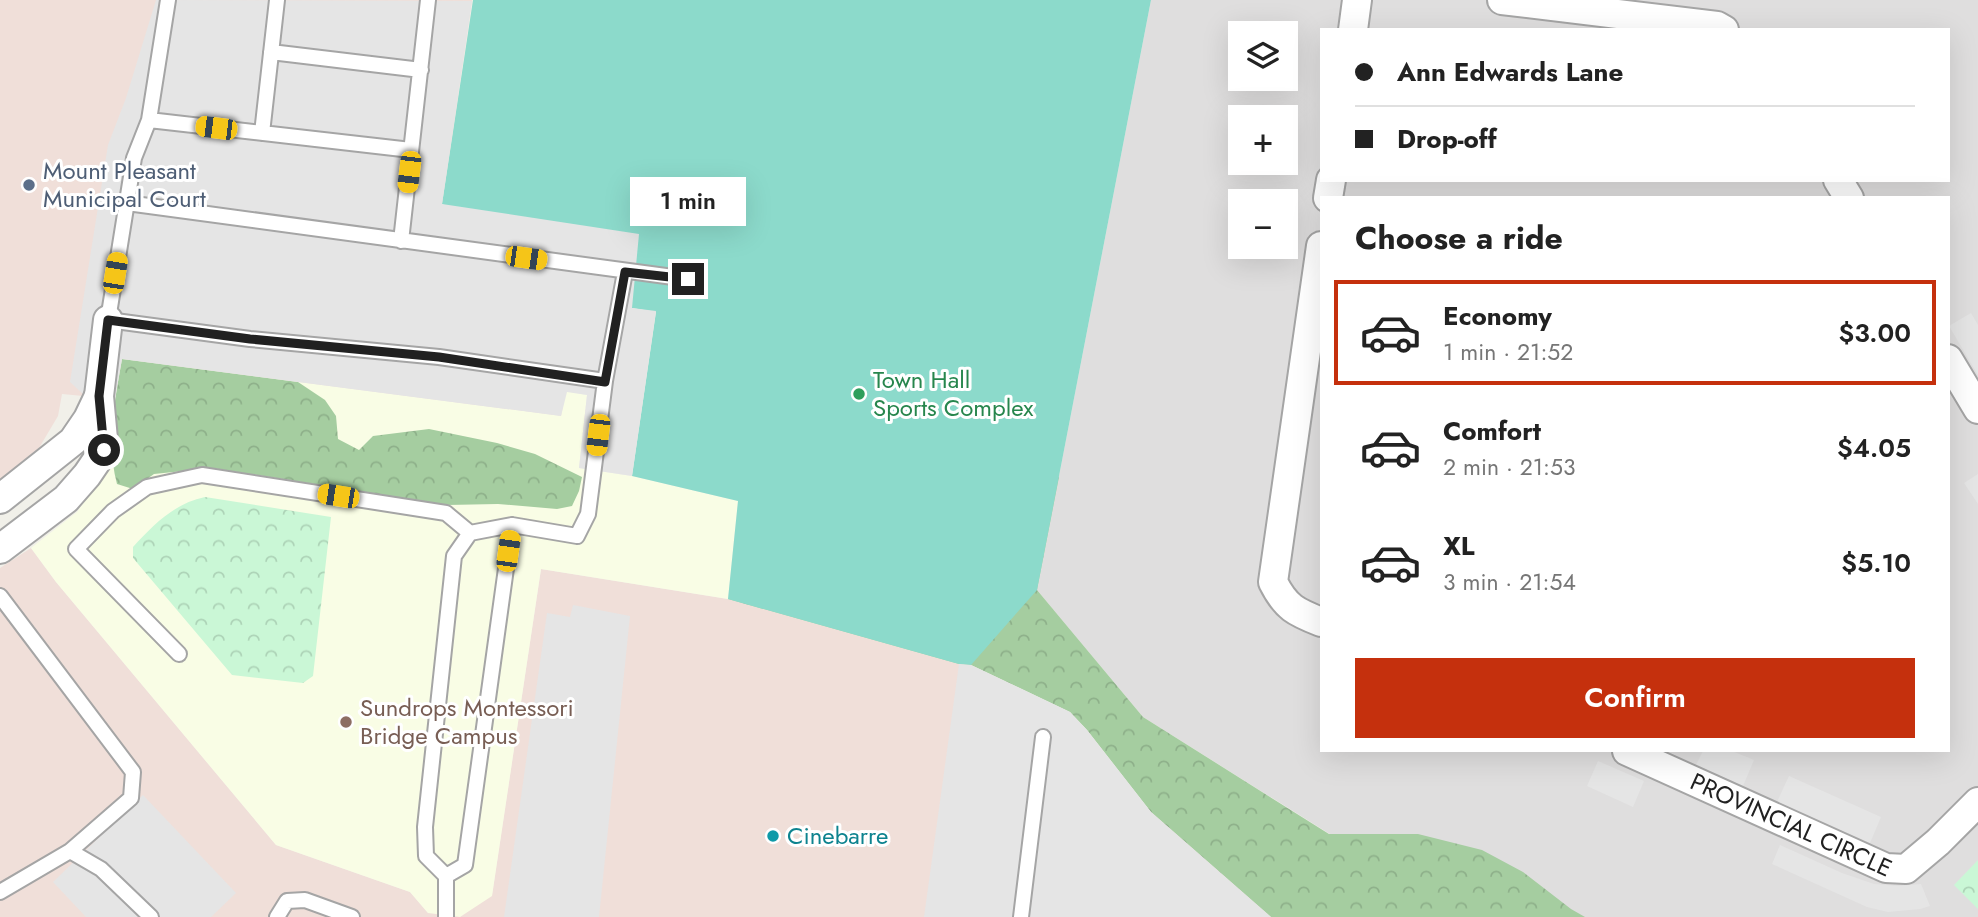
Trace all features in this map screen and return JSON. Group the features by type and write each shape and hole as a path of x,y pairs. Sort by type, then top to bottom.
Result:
{"street":[{"path":"1353,28 1357,0"},
{"path":"1502,0 1720,28"},
{"path":"1320,253 1273,582 1281,598 1293,610 1320,622"},
{"path":"0,549 66,499 104,450 99,396 108,320"},
{"path":"1950,362 1978,409"},
{"path":"0,499 74,441 99,396"},
{"name":"PROVINCIAL CIRCLE","path":"1629,752 1886,869 1906,869 1978,803"}],"lane":[{"path":"168,0 149,120 134,158 108,320 250,339 439,357 605,382"},
{"path":"262,133 276,0"},
{"path":"401,241 428,0"},
{"path":"271,52 421,70"},
{"path":"149,120 411,150"},
{"path":"127,203 688,279"},
{"path":"446,917 446,876 426,856 425,827 454,556 470,533 512,525 577,536 588,514 605,382 625,272"},
{"path":"178,654 76,549 113,511 147,487 202,475 446,513 470,533"},
{"path":"446,876 465,865 512,525"},
{"path":"0,596 133,772 131,798 71,851 0,892"},
{"path":"1021,917 1042,737"},
{"path":"71,851 101,869 151,917"},
{"path":"277,917 287,901 305,900 352,917"}],"shaded area":[{"path":"0,0 472,0 442,204 632,476 561,416 122,359 115,399 62,394 58,416 39,448 0,479"},
{"path":"156,0 472,1 442,204 639,234 632,308 656,311 632,476 579,468 587,395 567,392 561,416 122,359 115,399 84,395 70,382 108,145 126,98"},
{"name":"Town Hall Sports Complex","path":"473,0 1151,0 1037,590 971,665 959,664 728,599 738,501 632,476 656,312 632,308 442,204"},
{"path":"1151,0 1978,0 1978,917 1462,917 1143,717 1037,590"},
{"path":"1971,313 1978,325 1978,375 1950,328"},
{"name":"Sundrops Montessori Bridge Campus","path":"122,359 561,416 566,391 587,395 579,468 632,476 738,501 728,599 541,569 492,896 460,917 428,913 410,892 276,845 56,582 31,548 77,512 111,464 115,399"},
{"path":"1978,474 1978,504 1964,483"},
{"path":"31,548 56,582 276,845 410,892 428,913 492,895 541,569 728,599 959,664 971,665 1151,812 1271,917 0,917 0,568"},
{"path":"573,605 630,616 599,917 504,917 547,613 570,617"},
{"path":"959,664 971,665 1070,712 1151,812 1271,917 924,917"},
{"path":"1702,752 1734,752 1754,760 1743,786 1696,765"},
{"path":"1598,761 1644,781 1633,807 1587,786"},
{"path":"1789,776 1881,817 1870,843 1777,802"},
{"path":"143,795 236,893 211,917 86,917 53,882"},
{"path":"1780,845 1842,873 1874,884 1921,884 1930,906 1888,912 1867,907 1772,864"}],"green space":[{"path":"122,359 298,382 325,400 336,416 338,439 359,450 373,436 429,429 535,454 582,477 579,491 572,506 557,509 498,504 447,505 212,468 154,474 133,489 117,484 112,453 113,422"},
{"path":"1059,477 1037,590 1143,717 1329,834 1418,834 1482,850 1523,872 1585,917 1271,917 1151,812 1070,712 971,665 959,664 728,599"},
{"path":"205,497 331,517 313,676 303,683 232,675 133,558 133,547 157,523 184,504"},
{"path":"1978,860 1978,909 1954,885"}],"place":[{"name":"Mount Pleasant Municipal Court","path":"29,185"},
{"name":"Town Hall Sports Complex","path":"859,394"},
{"name":"Sundrops Montessori Bridge Campus","path":"346,722"},
{"name":"Cinebarre","path":"773,836"}],"route":[{"path":"104,450 99,396 108,320 250,339 439,357 605,382 625,272 688,279"}]}
